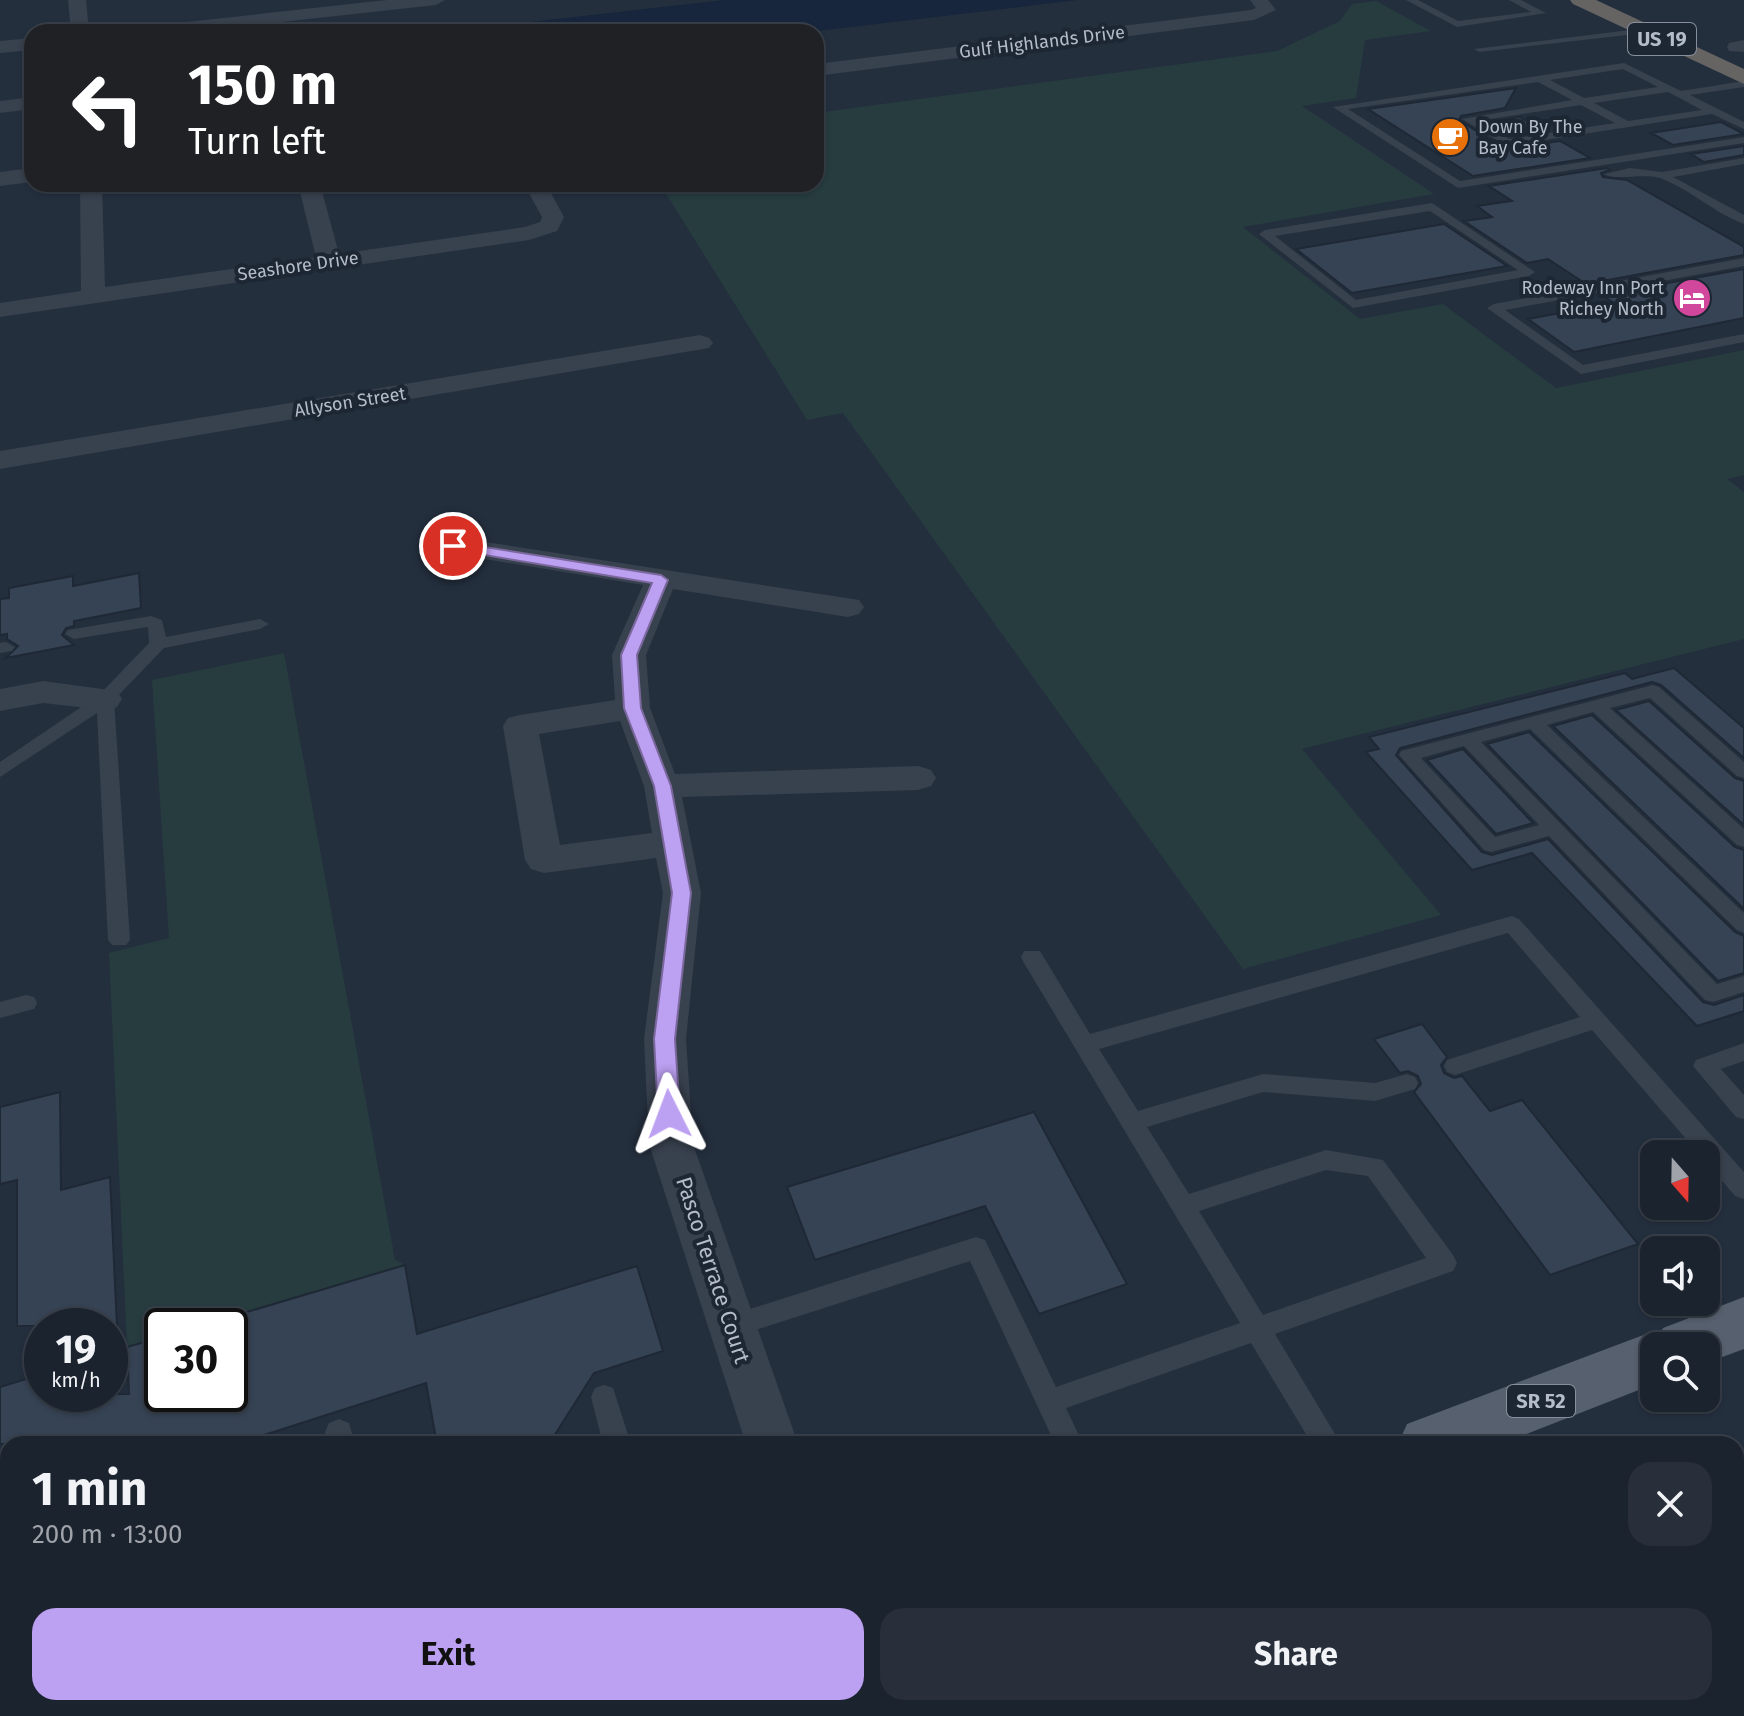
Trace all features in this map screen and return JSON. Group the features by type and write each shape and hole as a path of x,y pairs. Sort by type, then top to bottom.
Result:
{"highway":[{"name":"US 19","path":"1580,0 1744,77"},
{"path":"1609,0 1669,19"},
{"path":"1644,30 1703,46 1738,50"}],"main road":[{"path":"1720,1332 1744,1323"},
{"name":"SR 52","path":"1449,1436 1640,1362"}],"street":[{"path":"77,0 79,24"},
{"path":"215,24 436,0"},
{"name":"Gulf Highlands Drive","path":"824,69 1254,15 1263,5"},
{"path":"0,47 24,45"},
{"path":"0,107 24,104"},
{"path":"0,179 24,176"},
{"path":"91,192 93,295"},
{"path":"311,192 329,261"},
{"name":"Seashore Drive","path":"0,310 529,233 549,226 553,217 539,192"},
{"name":"Allyson Street","path":"0,460 700,343"},
{"path":"453,546 848,607"},
{"name":"Pasco Terrace Court","path":"661,580 629,655 633,708 662,786 682,893 665,1039 671,1144 769,1436"},
{"path":"0,700 43,692 105,699"},
{"path":"633,708 520,726 544,860 673,843"},
{"path":"662,786 918,778"}],"lane":[{"path":"1411,0 1457,24 1541,13 1517,1"},
{"path":"1517,1 1539,0"},
{"path":"1479,49 1644,30"},
{"path":"1744,126 1624,66 1338,107 1458,185 1744,140"},
{"path":"1540,79 1625,124"},
{"path":"1713,111 1507,143 1467,119 1582,102 1744,84"},
{"path":"1444,203 1529,272 1353,304 1265,234 1444,203 1630,171 1662,175 1744,161"},
{"path":"1662,175 1744,220"},
{"path":"1744,262 1494,308 1581,370 1744,338"},
{"path":"74,634 151,621 156,624 158,644"},
{"path":"0,771 105,699 158,644 260,624"},
{"path":"1553,828 1491,845 1408,755 1653,691 1744,772"},
{"path":"105,699 119,940"},
{"path":"1597,706 1744,840"},
{"path":"1533,722 1744,925"},
{"path":"1467,739 1713,994 1744,984"},
{"path":"1085,1044 1512,924 1744,1189"},
{"path":"1032,957 1322,1436"},
{"path":"0,1010 26,1003"},
{"path":"1455,1066 1597,1020"},
{"path":"1744,1052 1704,1066 1744,1110"},
{"path":"1132,1122 1263,1083 1375,1092 1407,1083"},
{"path":"1049,1402 1444,1263 1375,1167 1326,1160 1183,1206"},
{"path":"731,1326 976,1248 1065,1436"},
{"path":"604,1397 615,1436"}],"green space":[{"path":"1376,1 1431,31 1365,40 1356,98 1302,106 1434,194 1243,227 1360,319 1443,304 1556,388 1744,350 1744,475 1727,479 1744,492 1744,639 1302,749 1441,915 1243,969 843,413 807,420 665,192 824,192 824,112 1277,51 1340,21 1352,4"},
{"path":"284,653 395,1260 405,1265 248,1311 248,1308 144,1308 144,1342 128,1347 109,953 169,938 152,680"}],"water":[{"path":"724,0 1078,0 824,30 824,24 513,24"}],"building":[{"path":"1516,88 1505,108 1461,116 1459,120 1505,149 1560,141 1590,158 1473,176 1368,109"},
{"path":"1520,117 1543,131 1510,136 1486,123"},
{"path":"1721,122 1744,134 1673,145 1651,133"},
{"path":"1744,146 1744,155 1704,162 1691,154"},
{"path":"1610,170 1601,173 1603,177 1627,180 1744,247 1744,255 1586,284 1548,259 1527,263 1464,221 1492,217 1477,206 1512,201 1489,186"},
{"path":"1444,224 1507,266 1352,293 1296,249"},
{"name":"Rodeway Inn Port Richey North","path":"1744,269 1744,318 1574,352 1528,319 1614,303 1602,295"},
{"path":"139,573 141,608 74,621 74,626 66,628 62,635 74,645 6,658 18,646 7,639 7,634 0,635 0,599 9,598 9,588 73,576 73,586"},
{"path":"1674,668 1744,728 1744,758 1661,685 1652,682 1400,748 1396,755 1482,852 1492,855 1548,839 1703,1002 1714,1005 1744,995 1744,1011 1697,1026 1532,853 1472,870 1366,752 1379,749 1369,737 1625,673 1632,679"},
{"path":"1649,701 1735,778 1744,781 1744,825 1616,710"},
{"path":"1592,715 1735,847 1744,850 1744,909 1553,726"},
{"path":"1529,732 1735,932 1744,936 1744,973 1718,981 1487,744"},
{"path":"1463,749 1533,823 1496,834 1427,760"},
{"path":"1422,1024 1447,1057 1441,1065 1444,1073 1454,1078 1462,1076 1490,1111 1522,1100 1638,1244 1550,1275 1414,1092 1421,1084 1418,1076 1408,1071 1400,1073 1374,1039"},
{"path":"60,1092 61,1190 110,1177 116,1308 24,1308 24,1326 17,1326 17,1180 0,1184 0,1107"},
{"path":"1034,1112 1127,1284 1039,1314 985,1206 815,1260 787,1187"},
{"path":"405,1265 417,1334 637,1266 663,1351 594,1373 554,1436 436,1436 426,1383 261,1436 0,1436 0,1387 24,1380 24,1412 128,1412 128,1347 144,1342 144,1412 248,1412 248,1312"}],"place":[{"name":"Down By The Bay Cafe","path":"1450,137"},
{"name":"Rodeway Inn Port Richey North","path":"1692,298"}],"route":[{"path":"453,546 661,580 629,655 633,708 662,786 682,893 665,1039 669,1114"}]}
